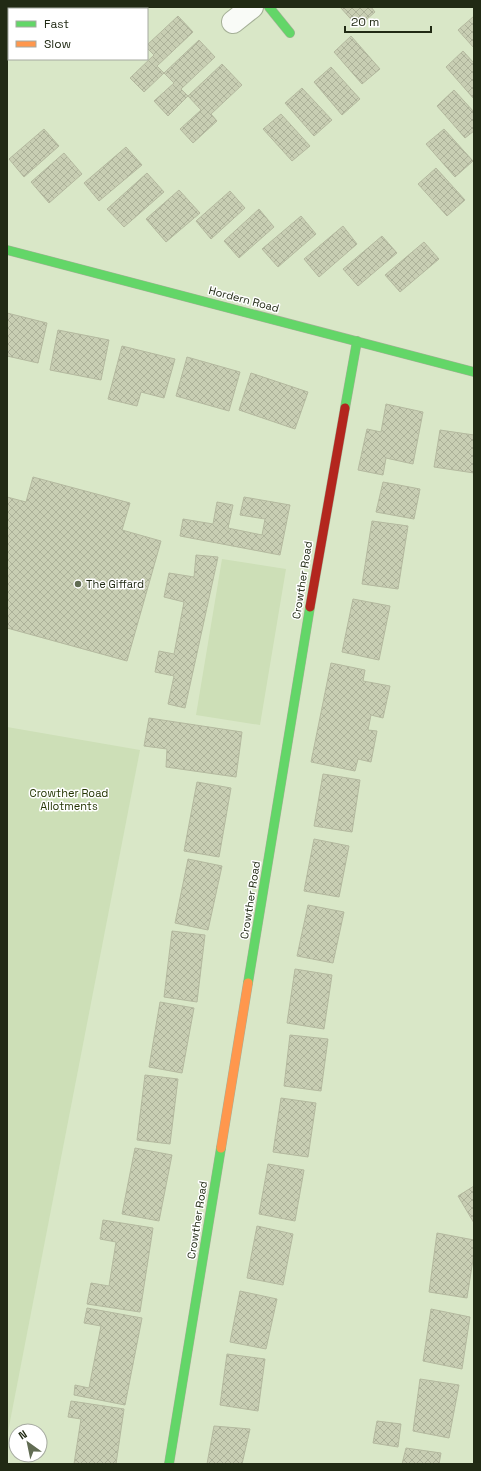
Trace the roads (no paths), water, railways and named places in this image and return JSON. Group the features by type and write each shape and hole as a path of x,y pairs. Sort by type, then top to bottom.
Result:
{"street":[{"path":"233,22 252,7"},
{"path":"269,7 290,33"},
{"name":"Hordern Road","path":"7,250 474,372"},
{"name":"Crowther Road","path":"169,1464 320,548 357,341"}],"place":[{"name":"The Giffard","path":"78,584"}],"park label":[{"name":"Crowther Road Allotments","path":"69,799"}]}
